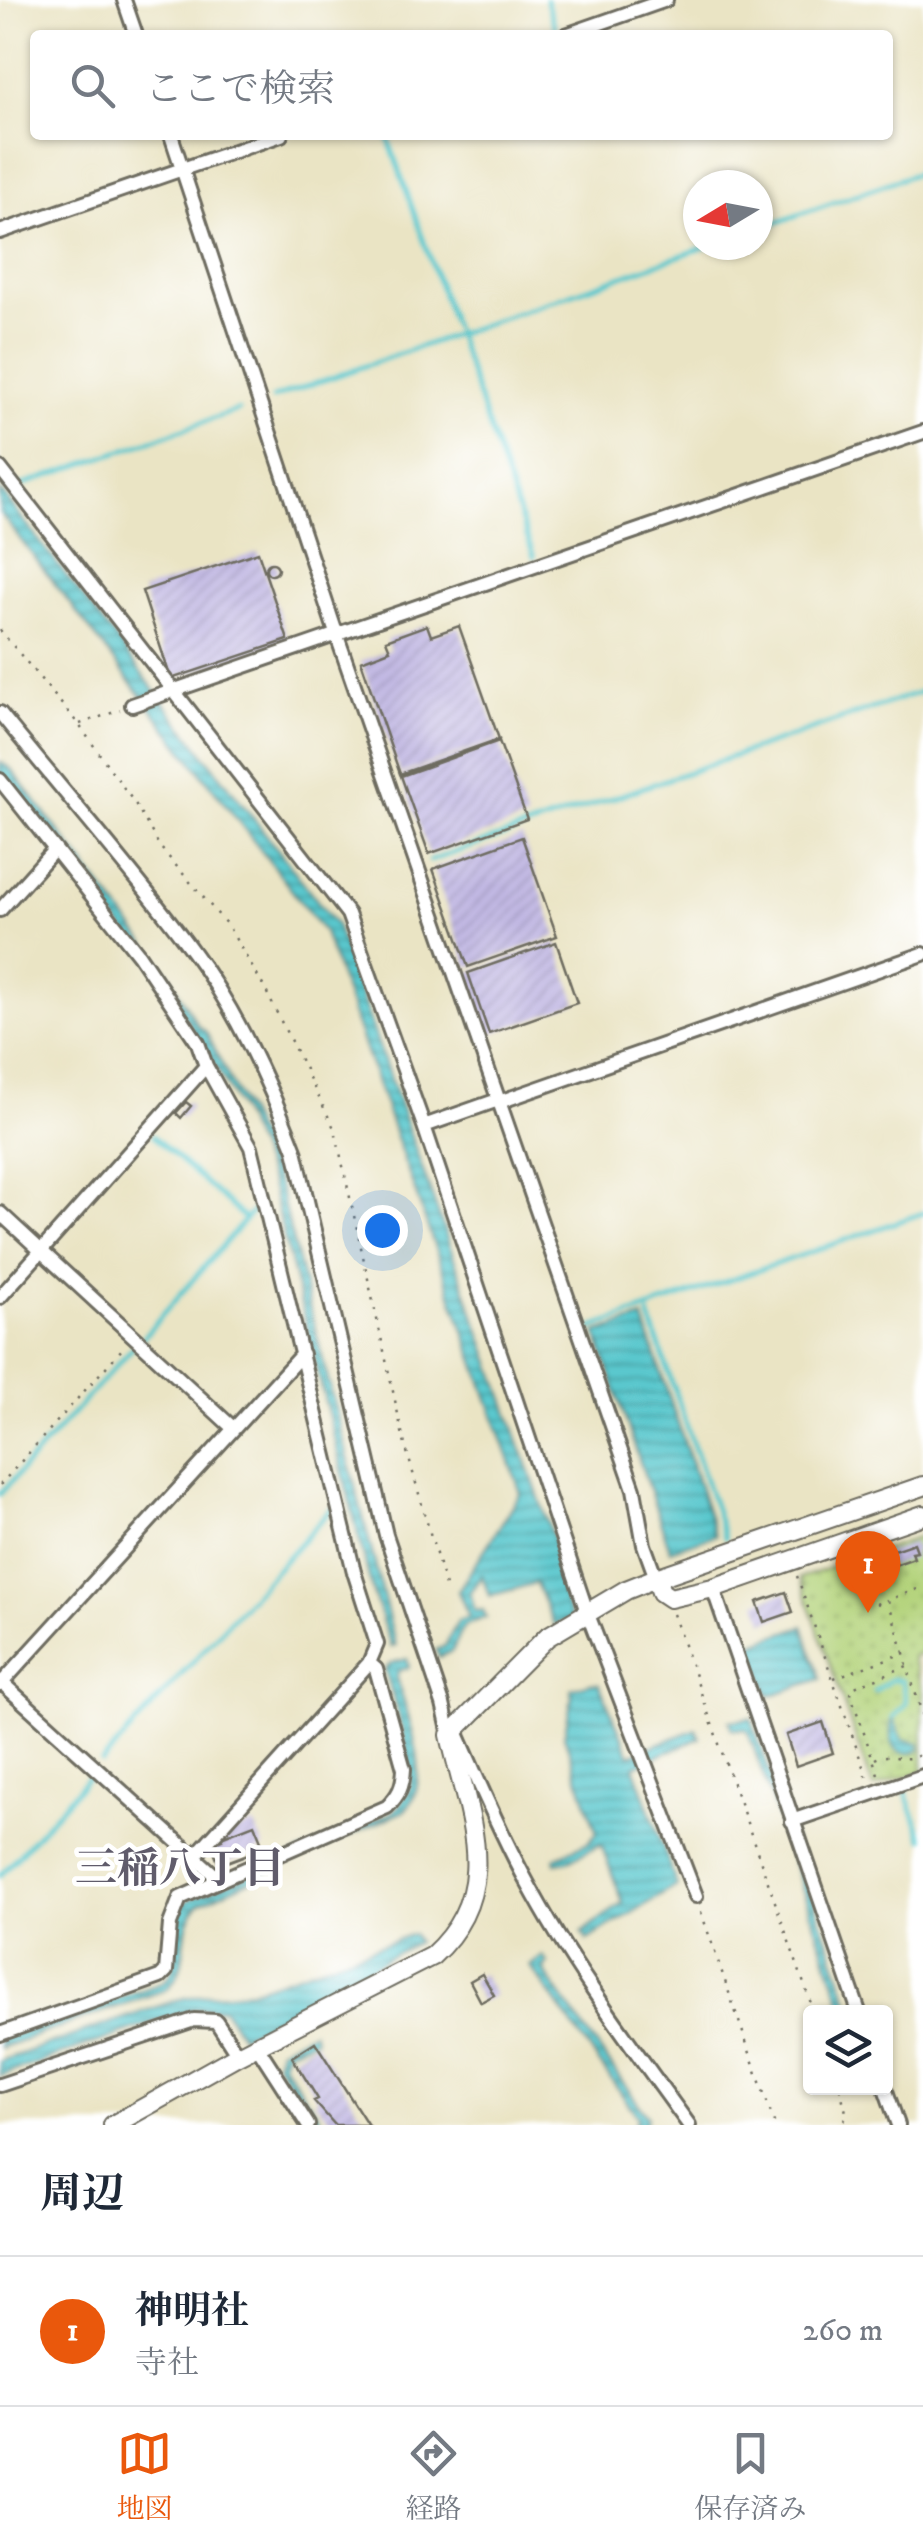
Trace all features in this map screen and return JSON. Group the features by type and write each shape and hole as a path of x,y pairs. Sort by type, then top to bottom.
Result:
{"street":[{"path":"124,0 134,30"},
{"path":"580,30 666,0"},
{"path":"172,140 338,636 634,1489 644,1545 660,1592 670,1598 713,1588 923,1515"},
{"path":"0,232 267,140"},
{"path":"132,706 923,432"},
{"path":"0,468 348,914 424,1126 582,1616 643,1756 696,1896"},
{"path":"0,713 195,954 253,1054 295,1150 386,1535 452,1732 477,1860 474,1892 453,1937 432,1956 238,2055 126,2122"},
{"path":"0,780 139,955 198,1043 206,1066 251,1147 354,1572 377,1644 369,1663 194,1856"},
{"path":"0,910 54,850"},
{"path":"424,1126 923,954"},
{"path":"0,1297 206,1066"},
{"path":"0,1213 233,1428"},
{"path":"220,1880 1,1683 302,1354"},
{"path":"452,1732 546,1637 582,1616 656,1578 923,1486"},
{"path":"713,1588 857,2005"},
{"path":"0,2034 160,1977 166,1971 170,1924 180,1898 387,1808 398,1796 404,1769 376,1669 369,1663"},
{"path":"452,1732 561,1941 612,2020 690,2125"},
{"path":"792,1821 923,1776"},
{"path":"0,2085 194,2020 216,2021 238,2055"},
{"path":"257,2046 308,2125"},
{"path":"887,2095 898,2125"}],"path":[{"path":"79,725 132,706"},
{"path":"0,1485 134,1336"},
{"path":"797,1576 872,1793"},
{"path":"876,1604 923,1588"},
{"path":"670,1598 812,2005"},
{"path":"888,1600 923,1718"},
{"path":"832,1678 904,1653"},
{"path":"907,1666 857,1683 851,1695 874,1760 886,1755 908,1760 923,1754"},
{"path":"696,1896 776,2125"},
{"path":"840,2125 846,2116 842,2095"}],"green space":[{"path":"923,1536 923,1653 912,1657 923,1691 923,1771 873,1788 800,1578"}],"water":[{"path":"0,490 336,925 556,1546 563,1597 571,1619 554,1625 536,1583 489,1596 482,1575 470,1592 475,1611 483,1610 486,1617 464,1626 452,1651 439,1657 436,1650 445,1646 458,1621 469,1617 458,1591 521,1493 324,932 0,513"},
{"path":"0,762 11,769 168,973 197,1025 206,1032 263,1146 279,1187 396,1646 391,1647 372,1590 272,1189 251,1135 224,1081 159,973 0,774"},
{"path":"643,1318 715,1535 670,1550 596,1333"},
{"path":"803,1626 821,1679 769,1696 751,1644"},
{"path":"407,1659 409,1667 400,1669 396,1676 416,1746 418,1782 404,1811 200,1903 188,1924 179,1970 165,1990 0,2048 0,2039 162,1983 174,1965 177,1921 187,1901 397,1808 409,1792 411,1777 385,1670 391,1663"},
{"path":"599,1684 630,1755 696,1729 700,1738 634,1766 677,1886 587,1940 582,1932 623,1903 601,1844 568,1861 556,1863 555,1858 588,1842 597,1833 564,1736 571,1689"},
{"path":"751,1718 851,2005 843,2005 749,1734 745,1729 732,1729 730,1721"},
{"path":"893,1718 903,1739 919,1743 919,1750 903,1753 894,1746"},
{"path":"413,1934 417,1942 241,2036 224,2009 193,2009 0,2076 0,2061 177,2000 251,1990"},
{"path":"543,1956 548,1963 545,1973 647,2116 645,2125 635,2125 638,2117 530,1966"},
{"path":"312,2031 315,2039 286,2051 282,2062 325,2125 317,2125 276,2062 279,2049"}],"building":[{"path":"258,552 288,640 171,679 142,591"},
{"path":"272,563 278,569 272,575 266,569"},
{"path":"427,625 431,636 459,626 499,739 400,774 361,661 390,650 386,640"},
{"path":"499,741 527,819 429,854 401,776"},
{"path":"522,837 557,936 468,967 433,869"},
{"path":"556,942 577,1003 489,1034 468,973"},
{"path":"186,1102 191,1106 181,1118 176,1113"},
{"path":"914,1543 914,1558 889,1567 885,1553"},
{"path":"786,1592 793,1612 764,1622 757,1602"},
{"path":"823,1722 833,1753 796,1766 786,1735"},
{"path":"254,1824 264,1848 224,1863 226,1868 221,1870 211,1844"},
{"path":"482,1974 494,1995 481,2002 470,1981"},
{"path":"315,2042 368,2125 335,2125 314,2101 318,2099 292,2057"}],"waterway":[{"path":"546,0 555,27"},
{"path":"389,140 534,557"},
{"path":"773,224 923,171"},
{"path":"273,398 683,255"},
{"path":"23,485 238,410"},
{"path":"430,861 923,691"},
{"path":"153,1136 245,1219"},
{"path":"143,1337 259,1204"},
{"path":"592,1328 923,1213"},
{"path":"649,1315 725,1538"},
{"path":"0,1494 134,1346"},
{"path":"102,1762 331,1509"},
{"path":"875,1691 892,1679 902,1681 906,1703 893,1718"},
{"path":"0,1876 91,1774"},
{"path":"905,1789 923,1839"}],"place":[{"name":"神明社","path":"868,1613"}],"district":[{"name":"三稲八丁目","path":"180,1870"}]}
